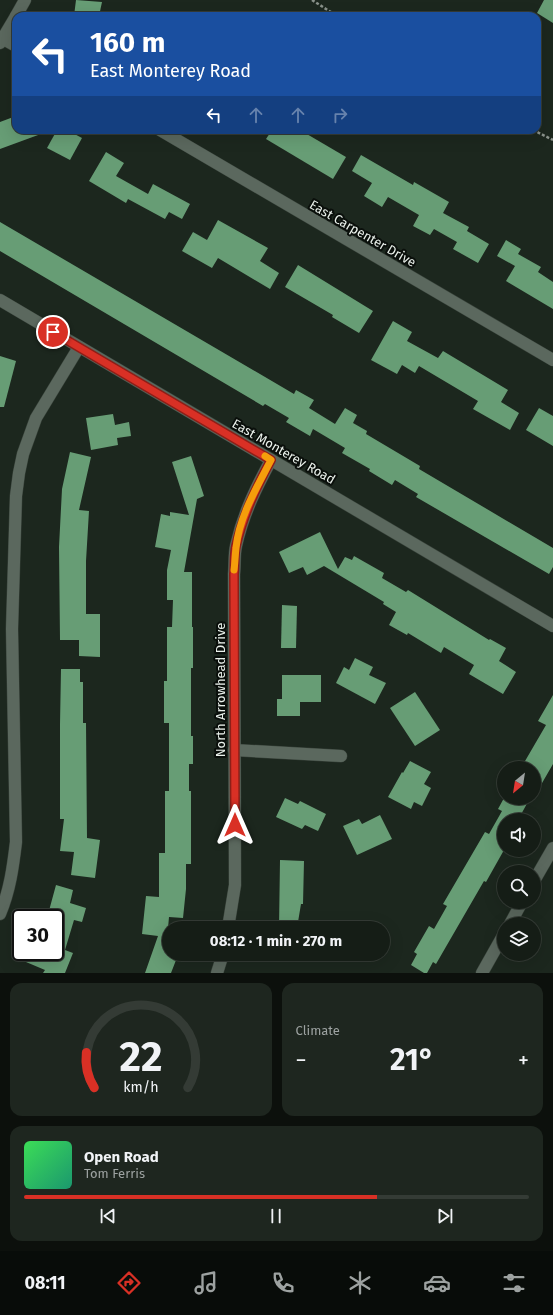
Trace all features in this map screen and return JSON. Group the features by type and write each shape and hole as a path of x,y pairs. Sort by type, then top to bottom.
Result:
{"street":[{"path":"18,12 26,0"},
{"path":"12,22 1,39 12,44"},
{"name":"East Carpenter Drive","path":"167,134 553,360"},
{"name":"East Monterey Road","path":"0,300 553,626"},
{"path":"0,914 9,890 16,842 12,629 16,496 19,473 23,454 36,418 79,347"},
{"name":"North Arrowhead Drive","path":"229,921 235,885 234,574 236,547 244,516 254,492 271,460"},
{"path":"234,750 340,756"},
{"path":"541,869 553,848"},
{"path":"482,973 497,946"},
{"path":"217,973 221,961"}],"path":[{"path":"312,0 331,12"},
{"path":"540,134 553,140"}],"building":[{"path":"76,0 102,2 100,12 74,12"},
{"path":"544,0 553,0 553,23 541,16 541,12 538,12"},
{"path":"12,118 12,134 41,134 0,149 0,122"},
{"path":"55,134 74,134 82,138 70,160 47,148"},
{"path":"269,134 307,134 346,157 333,179 266,139"},
{"path":"106,152 124,163 116,176 148,194 153,184 190,204 182,219 169,212 165,219 128,199 126,203 89,181"},
{"path":"361,155 413,185 414,182 449,202 443,213 469,227 467,231 489,244 478,263 453,249 457,242 434,229 430,235 413,226 419,215 388,197 382,207 364,196 372,183 352,171"},
{"path":"218,220 268,248 260,261 279,273 270,289 218,258 212,268 182,251 193,232 207,240"},
{"path":"0,222 294,394 296,390 314,400 309,408 335,424 345,408 357,415 353,423 367,431 366,434 420,466 419,469 553,548 553,567 549,574 416,497 418,494 395,480 392,485 369,471 370,469 342,453 345,448 313,429 310,436 286,422 289,418 265,404 263,406 0,251"},
{"path":"506,240 521,249 518,254 541,267 538,272 553,282 553,309 506,281 515,266 497,256"},
{"path":"298,265 373,311 359,333 332,317 333,315 285,287"},
{"path":"393,321 412,332 407,341 438,358 443,351 508,390 501,402 519,413 510,430 473,409 478,401 419,366 415,373 402,365 397,374 371,360"},
{"path":"0,356 16,361 4,407 0,407"},
{"path":"539,408 553,416 553,446 526,430"},
{"path":"113,414 115,425 129,422 131,436 117,438 118,445 91,450 86,418"},
{"path":"70,452 91,457 79,510 89,511 86,561 86,614 100,614 100,657 79,656 79,640 60,640 59,547 62,489"},
{"path":"191,456 204,496 197,499 184,572 192,572 193,668 191,668 191,736 193,736 193,764 189,764 189,791 191,791 191,864 186,864 186,889 183,918 169,917 169,921 162,921 162,961 176,961 171,973 145,973 158,936 142,934 146,896 159,897 159,853 165,853 165,791 169,791 169,723 164,723 164,681 167,681 167,627 172,627 173,600 167,600 167,570 171,550 155,547 161,514 170,516 170,512 189,515 172,462"},
{"path":"320,532 338,569 345,557 352,560 354,556 384,573 382,578 406,592 408,590 489,640 490,639 506,648 499,661 516,672 503,694 469,674 474,665 444,647 441,653 408,633 407,635 389,625 396,612 383,604 384,602 324,566 307,575 303,567 289,573 279,552"},
{"path":"282,605 297,606 296,648 281,648"},
{"path":"355,658 373,667 369,675 386,683 375,704 336,683 344,667 349,670"},
{"path":"61,669 80,669 80,682 83,682 83,723 86,723 87,838 100,840 95,878 71,875 74,852 60,851 64,819 60,819"},
{"path":"282,675 321,675 321,702 300,702 300,716 277,716 277,699 282,699"},
{"path":"415,692 440,730 415,746 390,708"},
{"path":"553,695 553,764 541,785 541,761 525,761 546,725 538,721"},
{"path":"410,761 431,772 424,784 431,788 422,806 414,802 411,809 388,797"},
{"path":"285,798 298,804 300,801 326,814 318,831 305,825 302,829 276,817"},
{"path":"500,805 526,805 522,813 501,813 502,811 498,809"},
{"path":"380,815 392,839 357,855 343,826 359,819 362,824"},
{"path":"497,820 497,857 500,857 486,882 484,881 436,964 433,962 427,973 424,973 411,965 417,954 414,952 429,926 434,929 447,906 443,904 485,832 489,834"},
{"path":"280,860 304,861 303,904 301,904 298,921 279,921"},
{"path":"56,885 73,890 70,903 86,908 82,922 74,920 65,950 73,953 65,973 43,973 45,970 26,962 64,961 64,909 49,909"}],"slow traffic":[{"path":"234,570 236,547 244,516 254,492 271,460 265,456"}],"route":[{"path":"53,332 271,460 254,492 244,516 236,547 234,574 235,825"}]}
